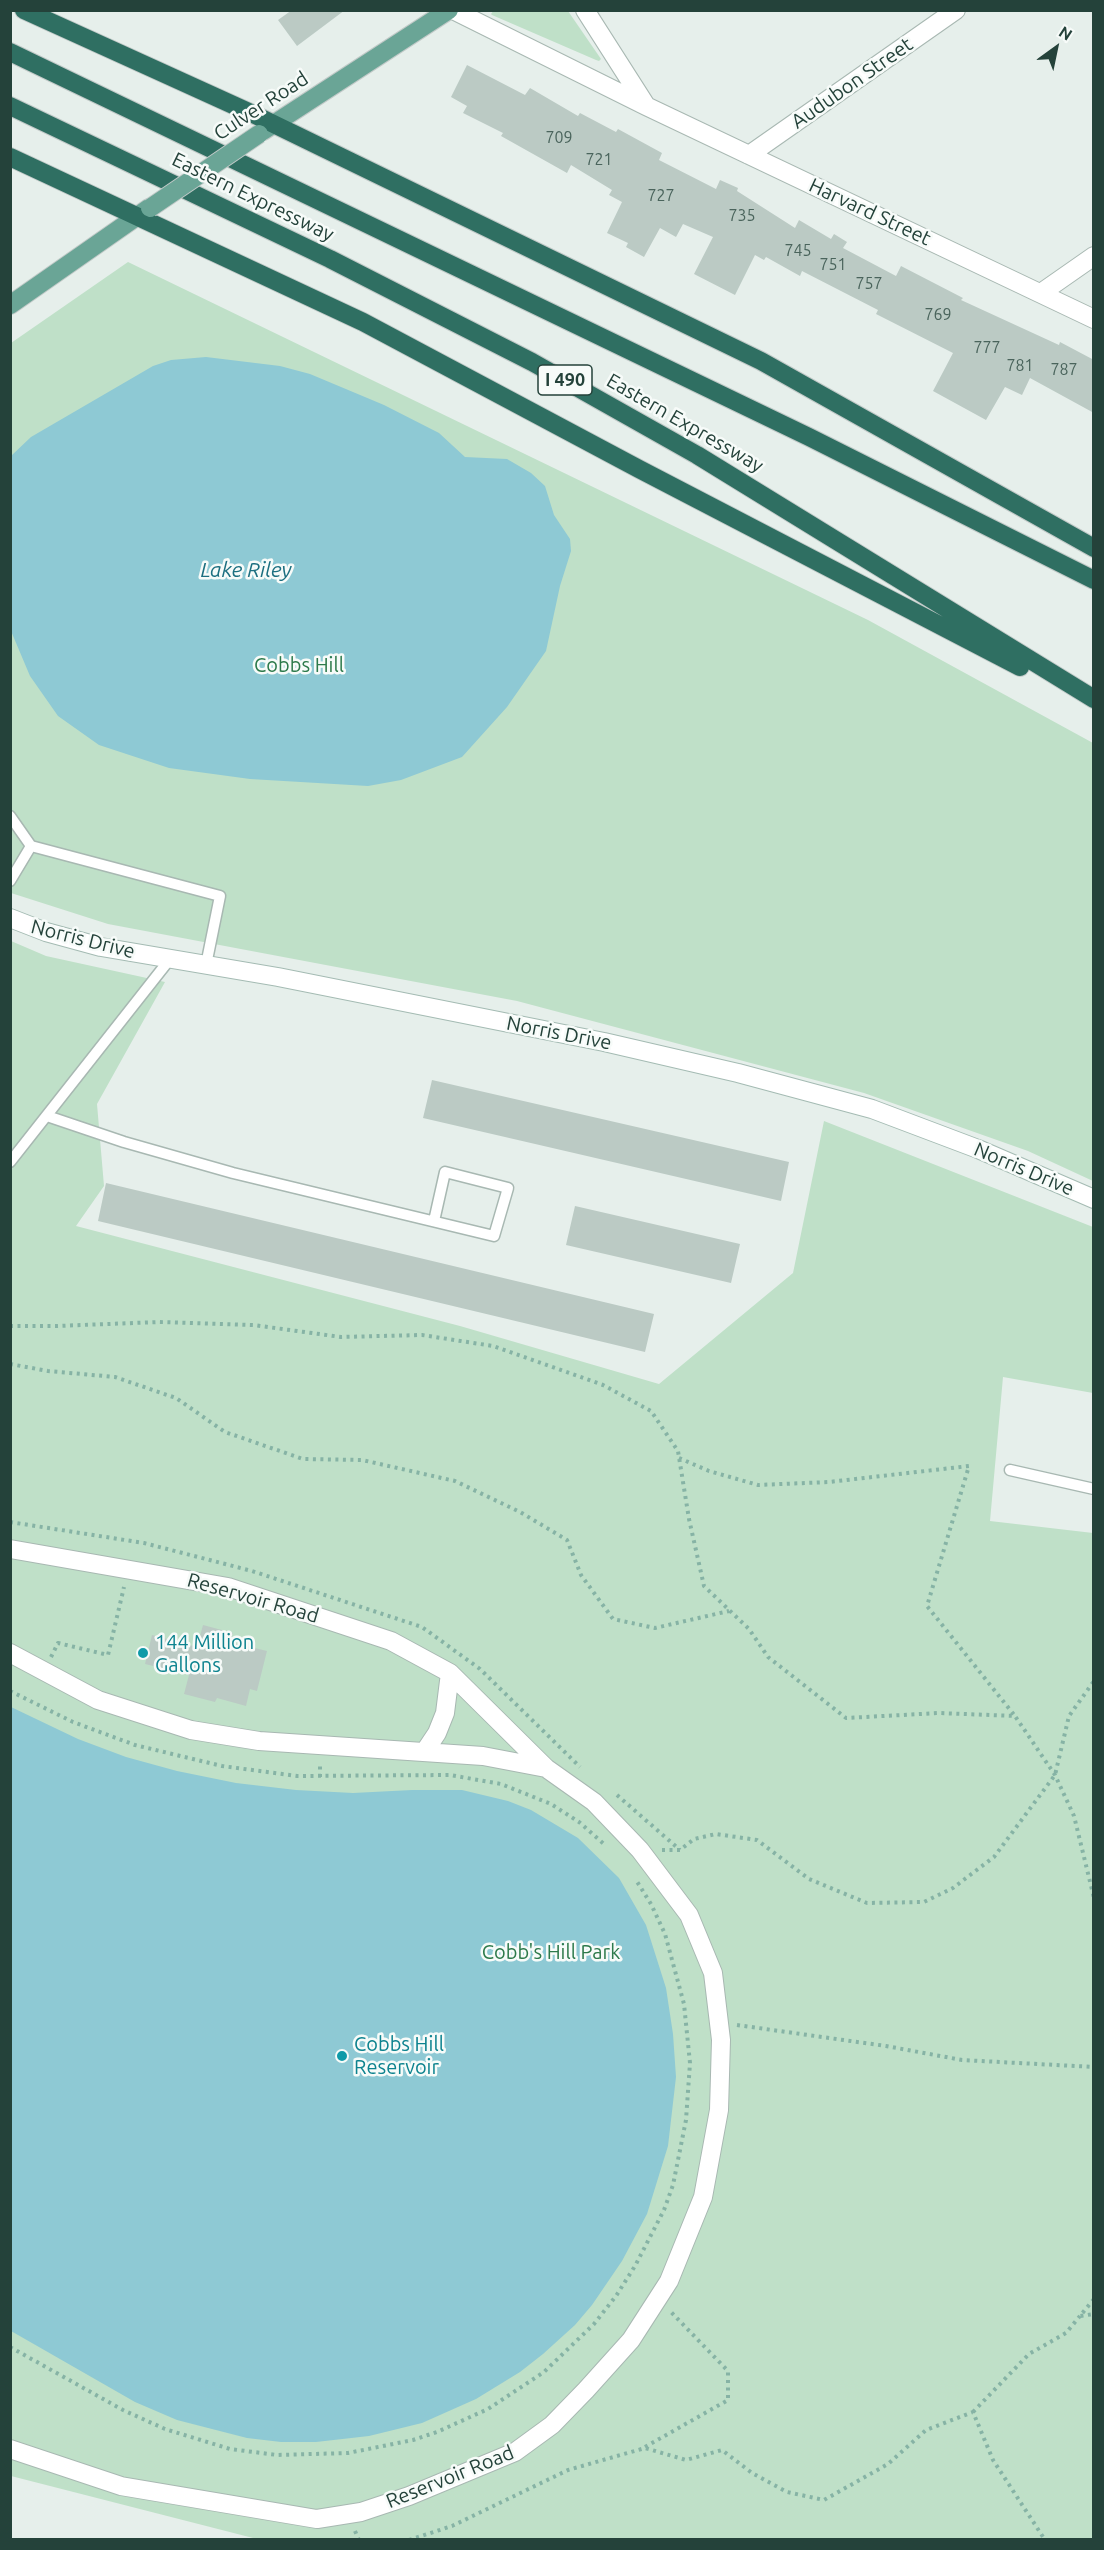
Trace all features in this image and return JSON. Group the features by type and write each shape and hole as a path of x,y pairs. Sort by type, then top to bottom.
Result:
{"highway":[{"path":"24,10 266,129 761,361 1094,548"},
{"name":"Eastern Expressway","path":"10,52 819,442 1094,580"},
{"name":"Eastern Expressway","path":"10,106 339,264 532,362 697,455 1094,699"},
{"path":"10,157 144,212 386,334 639,469 1094,705"}],"main road":[{"name":"Culver Road","path":"10,305 266,129 451,10"}],"street":[{"name":"Harvard Street","path":"451,10 646,106 1094,319"},
{"path":"585,10 646,106"},
{"name":"Audubon Street","path":"749,155 956,10"},
{"path":"1041,293 1094,256"},
{"name":"Norris Drive","path":"10,918 46,932 101,947 604,1042 738,1073 872,1109 978,1149 1094,1199"},
{"name":"Reservoir Road","path":"10,1549 228,1587 390,1641 450,1673 546,1768 594,1802 640,1850 689,1915 713,1973 721,2040 719,2110 704,2197 669,2280 631,2340 552,2425 515,2452 450,2480 361,2512 318,2519 122,2486 10,2450"},
{"name":"Reservoir Road","path":"10,1653 98,1700 191,1730 259,1741 483,1756 546,1768"},
{"path":"426,1751 445,1713 450,1673"}],"lane":[{"path":"10,816 31,846 220,896 206,965"},
{"path":"10,881 31,846"},
{"path":"10,1162 170,959"},
{"path":"47,1116 123,1142 233,1173 494,1236 508,1188 445,1172 434,1221"},
{"path":"1010,1470 1094,1489"}],"path":[{"path":"10,1326 159,1322 253,1325 341,1337 422,1335 493,1346 603,1385 651,1411 678,1451 689,1519 704,1586 749,1629 768,1657 846,1718 939,1713 1015,1716"},
{"path":"10,1364 48,1371 115,1377 176,1398 225,1432 303,1459 362,1460 455,1481 520,1512 567,1540 581,1575 613,1618 656,1628 730,1611"},
{"path":"679,1458 709,1472 758,1485 829,1482 969,1466 927,1606 1015,1716 1055,1774 1074,1816 1094,1898"},
{"path":"48,1663 58,1643 108,1655 129,1570"},
{"path":"640,1850 680,1850 694,1839 716,1834 757,1840 809,1879 867,1903 924,1902 953,1888 994,1857 1055,1774 1069,1716 1094,1681"},
{"path":"10,1690 73,1722 135,1744 222,1766 297,1776 450,1775 501,1784 551,1804 579,1822 610,1849"},
{"path":"31,1701 35,1692"},
{"path":"10,2347 144,2421 209,2444 277,2455 348,2453 413,2440 488,2409 544,2372 594,2324 616,2296 635,2266 659,2220 673,2185 686,2121 690,2063 684,2004 665,1934 651,1904 633,1875"},
{"path":"719,2022 886,2046 962,2060 1094,2067"},
{"path":"409,2540 452,2526 568,2470 645,2448 728,2400 728,2371 658,2299"},
{"path":"645,2448 686,2460 722,2450 752,2472 787,2492 824,2500 888,2464 926,2430 973,2412 1029,2354 1066,2333 1094,2299"},
{"path":"1080,2316 1094,2314"},
{"path":"973,2412 993,2460 1045,2540"}],"green space":[{"path":"494,10 568,11 601,59 596,60 492,15"},
{"name":"Cobbs Hill","path":"128,262 868,620 1093,743 1093,1181 1028,1151 864,1093 517,1001 108,924 11,893 11,343"},
{"name":"Cobb's Hill Park","path":"11,941 46,956 165,982 97,1104 104,1186 76,1226 460,1326 659,1384 793,1273 824,1121 1093,1227 1093,1393 1003,1377 990,1521 1093,1533 1093,2539 257,2539 11,2476"}],"water":[{"name":"Lake Riley","path":"206,357 280,366 310,374 384,405 439,433 465,457 507,459 531,473 545,486 554,515 570,539 571,551 560,586 546,651 507,707 462,757 401,780 368,786 250,779 169,768 99,745 58,716 30,676 11,631 11,456 31,437 153,366 171,360"},
{"name":"Cobbs Hill Reservoir","path":"11,1707 78,1739 126,1757 177,1771 236,1783 296,1790 353,1793 462,1790 508,1801 531,1810 578,1838 619,1878 646,1925 666,1988 673,2034 676,2077 668,2146 647,2214 622,2261 592,2305 575,2325 543,2354 520,2372 476,2399 422,2423 369,2436 316,2442 281,2442 247,2438 177,2420 135,2402 11,2331"}],"building":[{"path":"292,10 345,10 297,46 278,20"},
{"path":"467,65 525,95 530,88 578,116 580,113 616,132 618,129 662,153 659,160 716,189 720,180 738,188 737,191 795,228 799,220 831,239 834,234 847,242 843,248 896,276 901,266 963,298 961,300 1059,345 1060,342 1094,360 1094,413 1030,378 1022,395 1005,387 986,420 933,391 953,353 876,314 878,310 802,271 800,276 766,257 764,260 755,255 735,295 694,274 713,237 683,224 676,237 660,228 644,257 626,247 628,243 607,233 622,202 609,195 612,190 571,165 567,173 501,136 503,133 463,113 467,106 451,97"},
{"path":"432,1080 789,1162 781,1201 423,1118"},
{"path":"106,1183 654,1314 645,1352 98,1221"},
{"path":"575,1206 740,1244 731,1283 566,1245"},
{"path":"203,1625 233,1633 230,1642 267,1651 257,1691 250,1689 246,1706 217,1698 215,1702 184,1694 189,1675 145,1664 152,1635 197,1647"}],"place":[{"name":"144 Million Gallons","path":"143,1653"},
{"name":"Cobbs Hill Reservoir","path":"342,2056"}]}
